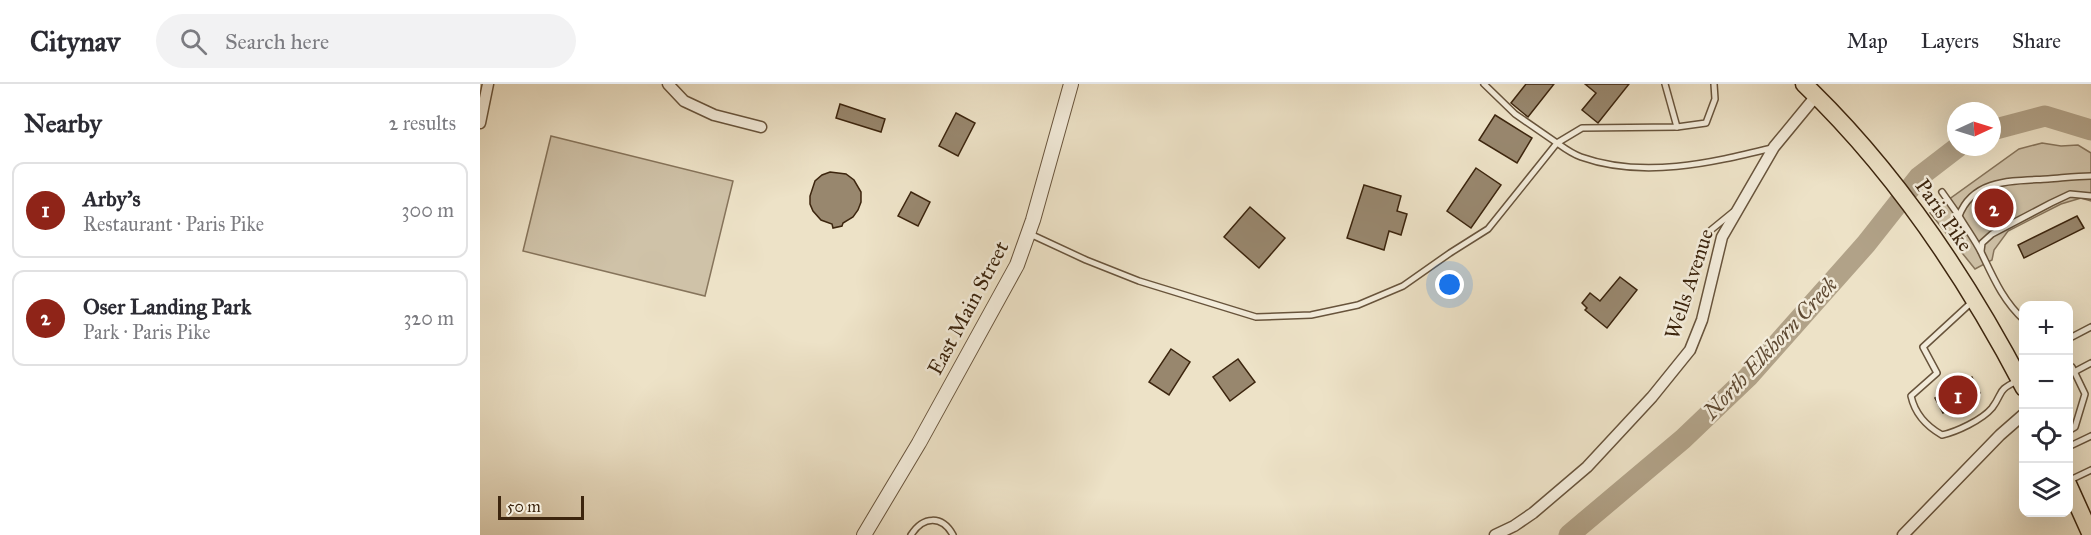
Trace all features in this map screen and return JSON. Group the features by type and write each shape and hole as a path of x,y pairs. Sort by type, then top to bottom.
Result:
{"main road":[{"name":"Paris Pike","path":"1810,90 1888,174 1974,300 2019,377"},
{"path":"2073,496 2087,534"}],"street":[{"path":"480,123 488,84"},
{"path":"668,84 684,100 714,115 761,127"},
{"name":"East Main Street","path":"864,535 919,443 1017,265 1029,233 1071,84"},
{"name":"Wells Avenue","path":"1495,535 1533,513 1587,468 1652,397 1690,350 1702,320 1722,237 1810,90"},
{"path":"1903,535 2019,418"}],"lane":[{"path":"1484,84 1515,114 1557,143 1579,156 1609,164 1647,167 1692,165 1774,147"},
{"path":"1665,84 1677,127"},
{"path":"1029,233 1086,260 1139,281 1256,317 1311,315 1358,305 1403,286 1488,229 1557,143 1582,128 1677,127 1706,123 1715,99 1714,84"},
{"path":"1959,216 1963,204 1972,196 1994,184 2091,176"},
{"path":"1942,192 1981,251 2001,291 2019,316"},
{"path":"1981,251 1982,243 1992,234 2051,203 2070,194 2091,196"},
{"path":"1711,230 1739,207"},
{"path":"1974,300 1923,348 1937,373 1911,396 1913,404 1926,426 1942,435 1956,432 1991,409 2003,388 2019,383"},
{"path":"2073,336 2091,327"},
{"path":"2073,429 2085,394 2074,372 2091,363"},
{"path":"2073,445 2091,436"},
{"path":"2073,480 2091,470"},
{"path":"911,535 917,526 925,521 935,521 945,524 953,535"}],"shaded area":[{"path":"551,136 733,181 705,296 523,251"},
{"path":"2042,143 2061,146 2078,145 2091,153 2091,201 2081,198 2061,204 2008,231 1994,250 1992,260 1975,269 1930,213 2019,149"}],"building":[{"path":"1526,84 1554,84 1528,117 1511,103"},
{"path":"1585,84 1629,84 1598,123 1582,110 1596,93"},
{"path":"840,104 885,119 881,132 836,118"},
{"path":"956,113 975,123 958,156 939,146"},
{"path":"1495,115 1532,138 1517,163 1479,140"},
{"path":"1476,168 1501,185 1471,228 1447,211"},
{"path":"830,172 846,174 854,180 861,192 861,202 853,217 842,226 833,228 832,224 821,220 810,204 815,181"},
{"path":"1364,185 1401,196 1397,211 1407,214 1401,235 1389,231 1384,250 1347,238"},
{"path":"911,192 930,202 918,226 898,216"},
{"path":"1250,207 1285,238 1259,268 1224,237"},
{"path":"2077,216 2084,228 2024,258 2018,245"},
{"path":"1620,277 1637,290 1607,328 1585,310 1587,308 1582,303 1590,293 1600,301"},
{"path":"1171,349 1190,362 1169,395 1149,382"},
{"path":"1238,359 1255,382 1230,401 1213,377"},
{"path":"1972,377 1980,393 1943,413 1935,398"}],"waterway":[{"name":"North Elkhorn Creek","path":"2001,128 2045,116 2091,130"},
{"name":"North Elkhorn Creek","path":"1569,535 1683,439 1748,377 1866,244 1919,177 1947,155"}],"place":[{"name":"Oser Landing Park","path":"1994,208"},
{"name":"Arby's","path":"1958,395"}]}
